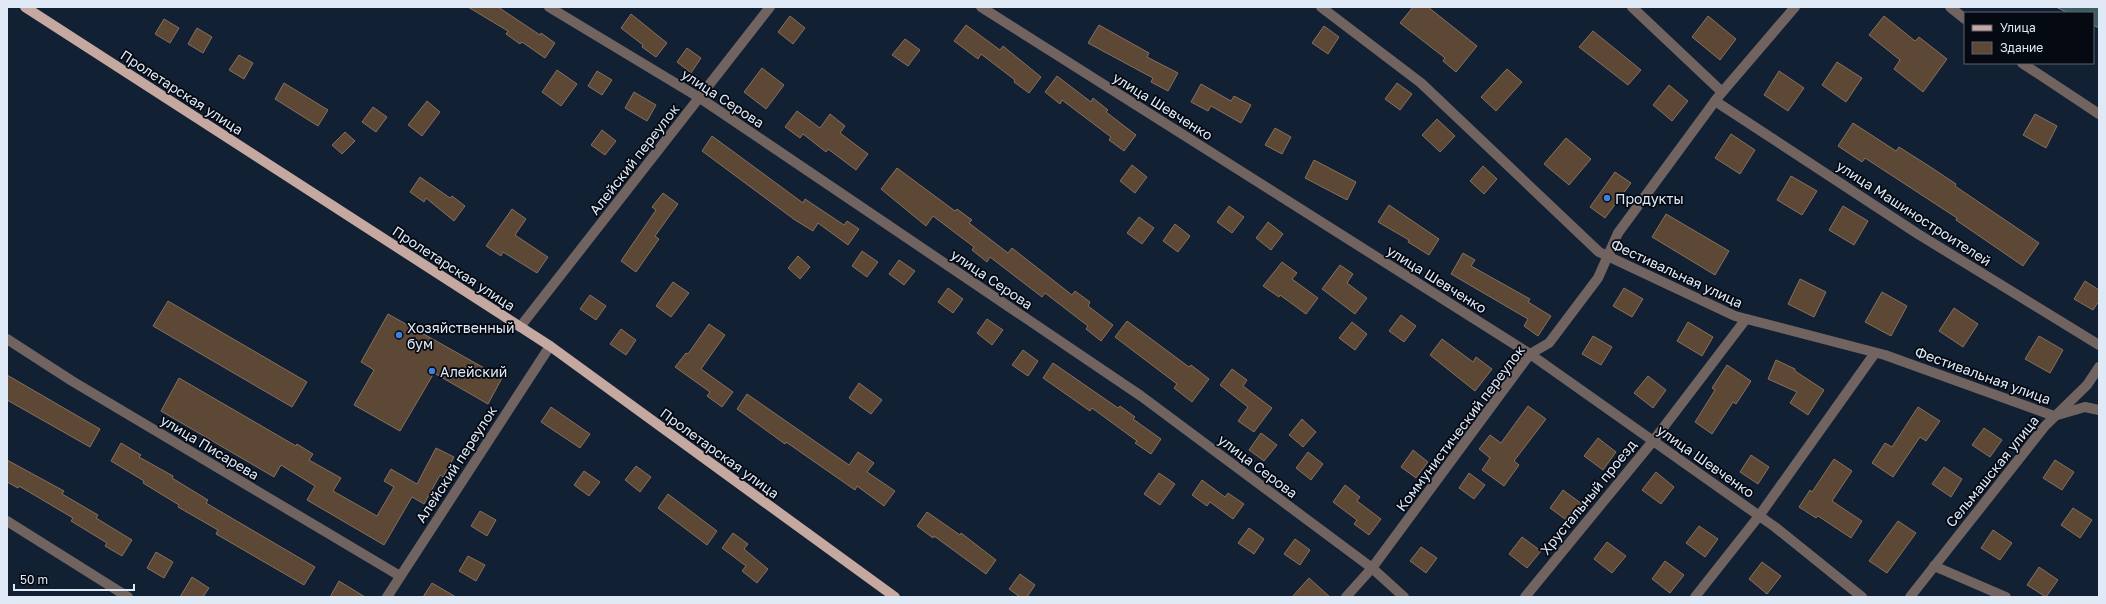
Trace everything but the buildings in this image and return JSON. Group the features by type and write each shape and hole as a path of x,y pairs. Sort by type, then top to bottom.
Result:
{"main road":[{"name":"Пролетарская улица","path":"25,7 550,346 895,597"}],"street":[{"name":"улица Серова","path":"549,7 700,98 1141,396 1372,568 1404,597"},
{"name":"Алейский переулок","path":"520,327 770,7"},
{"name":"улица Шевченко","path":"981,7 1530,354 1759,516 1862,597"},
{"name":"Фестивальная улица","path":"1321,7 1421,83 1599,252 1735,316 1875,353 2054,416 2084,408 2099,410"},
{"path":"1632,7 1722,92"},
{"name":"Коммунистический переулок","path":"1346,597 1372,568 1530,354 1549,343 1598,278 1609,257 1618,232 1722,92 1795,7"},
{"path":"1950,7 1964,18"},
{"path":"2024,64 2099,114"},
{"name":"улица Машиностроителей","path":"1715,101 1918,234 2099,345"},
{"name":"Хрустальный проезд","path":"1525,597 1653,441 1746,319"},
{"name":"улица Писарева","path":"7,339 72,381 400,576"},
{"name":"Алейский переулок","path":"387,597 550,346"},
{"path":"1695,597 1759,516 1875,353"},
{"name":"Сельмашская улица","path":"1910,597 2045,426 2087,385 2099,367"},
{"path":"7,521 128,597"},
{"path":"1934,566 2006,597"}],"shaded area":[{"path":"2056,7 2099,7 2099,28 2094,26 2094,12 2066,12"}],"place":[{"name":"Продукты","path":"1607,198"},
{"name":"Хозяйственный бум","path":"399,335"},
{"name":"Алейский","path":"432,371"}]}
